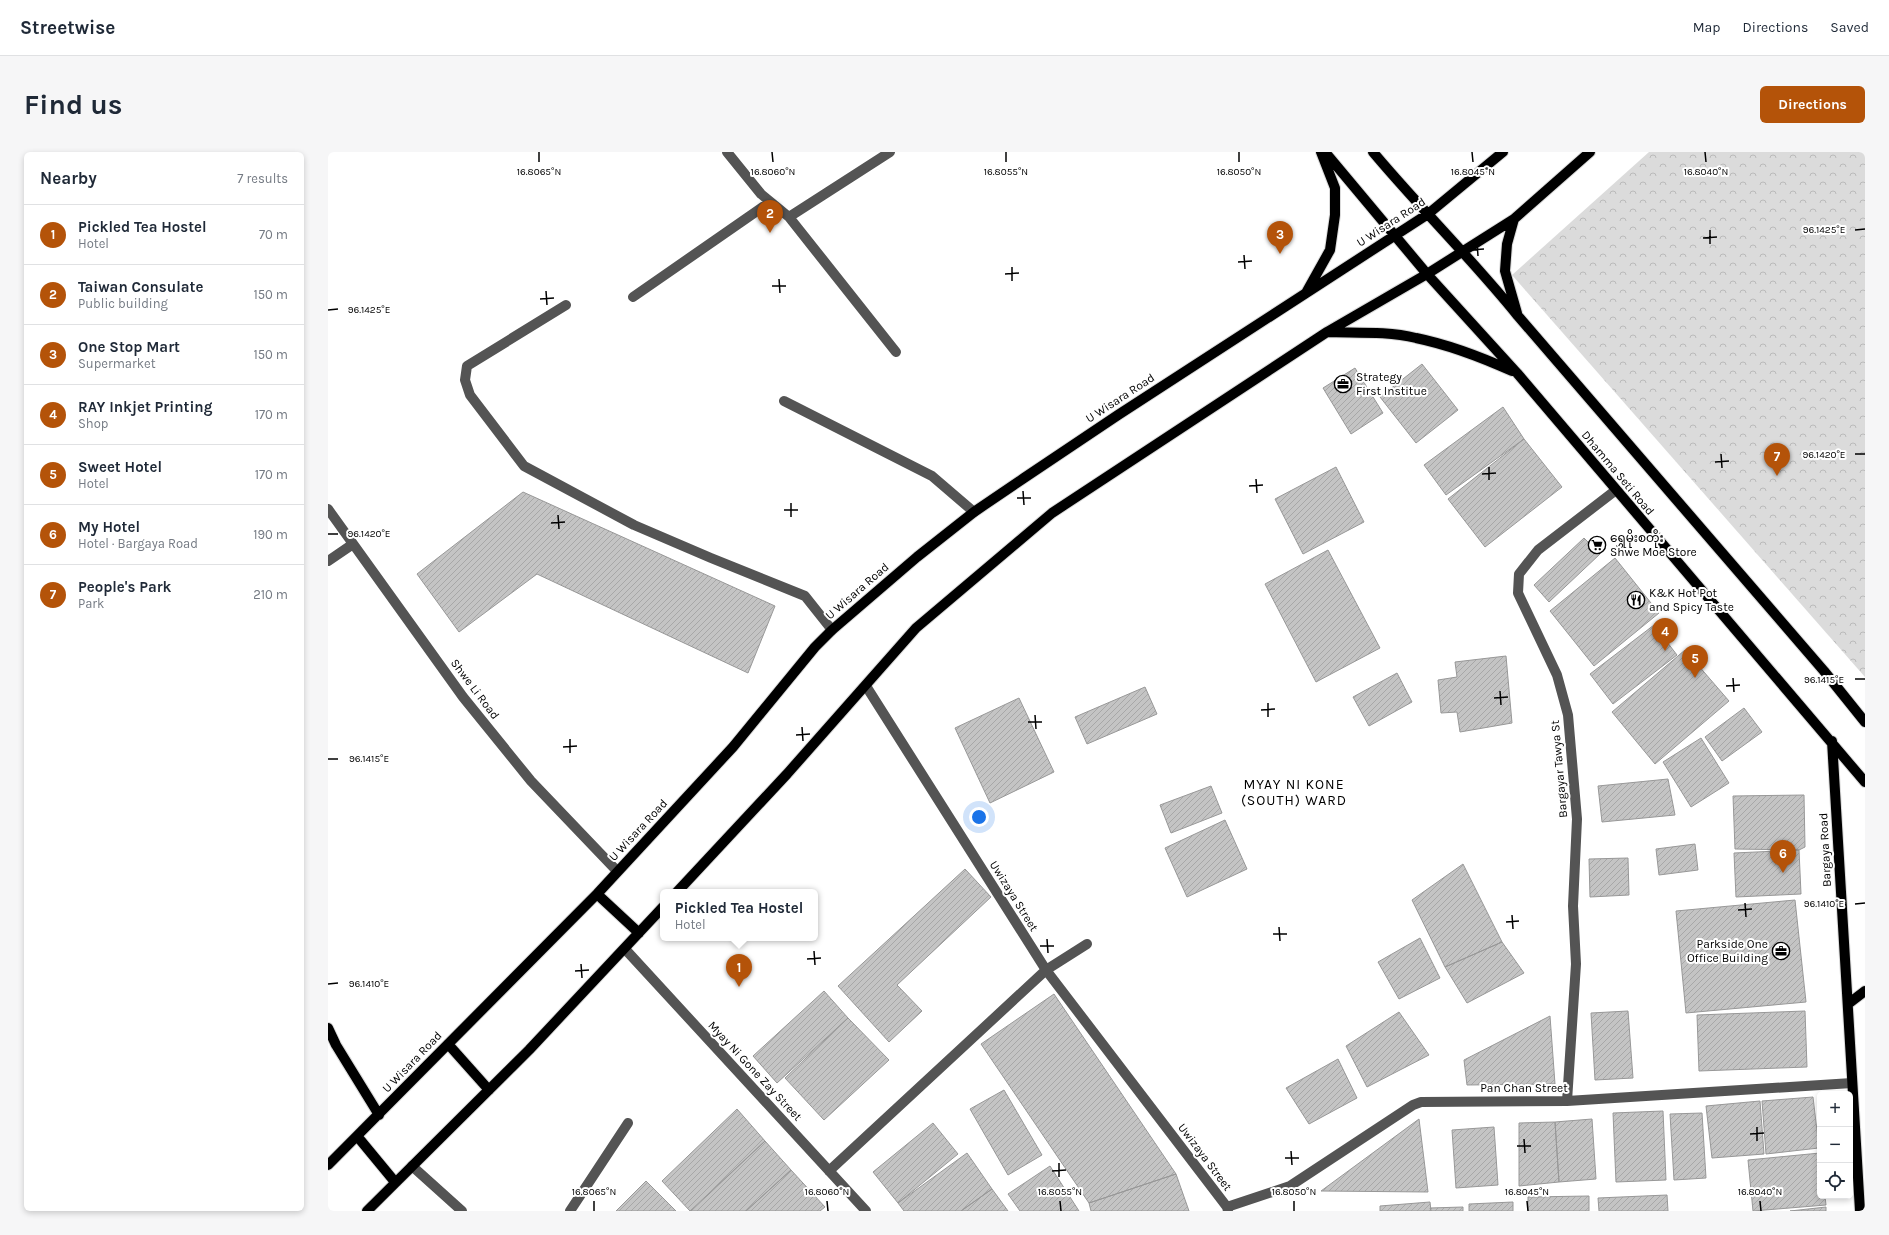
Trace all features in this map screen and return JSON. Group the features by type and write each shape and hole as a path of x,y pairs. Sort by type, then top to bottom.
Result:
{"main road":[{"path":"1305,294 1330,250 1335,215 1335,188 1321,152"},
{"path":"1324,152 1394,235"},
{"path":"1373,152 1407,192 1484,275 1818,665 1865,722"},
{"name":"U Wisara Road","path":"328,1165 597,894 733,747 815,647 832,630 917,556 974,512 1118,415 1428,214 1503,152"},
{"path":"680,889 866,686 916,628 1052,514 1327,332 1427,274 1514,219 1590,152"},
{"path":"1514,219 1507,244 1505,271 1518,316"},
{"name":"Dhamma Seti Road","path":"1394,235 1427,274 1517,373 1731,626 1832,741 1865,782"},
{"path":"1327,332 1375,333 1415,338 1474,354 1517,373"},
{"name":"Bargaya Road","path":"1832,741 1860,1211"},
{"path":"597,894 639,933"},
{"path":"367,1211 489,1090 660,911"},
{"path":"1848,1004 1865,991"},
{"path":"328,1028 336,1045 379,1115"},
{"path":"448,1044 489,1090"},
{"path":"357,1136 396,1182"}],"street":[{"path":"727,152 761,194 789,217 896,352"},
{"path":"789,217 890,152"},
{"path":"633,297 770,202"},
{"path":"566,305 466,366 465,380 470,395 524,466 634,525 805,596 832,630"},
{"path":"784,401 932,476 974,512"},
{"name":"Bargayar Tawya St","path":"1567,1101 1576,964 1573,906 1577,819 1568,715 1556,675 1518,593 1519,574 1538,550 1616,490"},
{"name":"Shwe Li Road","path":"328,509 463,697 531,781 617,871"},
{"path":"328,561 353,544"},
{"name":"Uwizaya Street","path":"866,686 1046,970 1228,1209"},
{"path":"829,1171 1046,970 1087,944"},
{"name":"Myay Ni Gone Zay Street","path":"624,949 866,1211"},
{"name":"Pan Chan Street","path":"1228,1209 1290,1186 1413,1105 1421,1102 1567,1101 1852,1083"},
{"path":"570,1211 628,1123"},
{"path":"412,1166 462,1211"}],"green space":[{"path":"1649,152 1865,152 1865,677 1512,275"}],"building":[{"path":"1422,364 1458,410 1416,443 1380,397"},
{"path":"1355,368 1383,413 1351,434 1323,388"},
{"path":"1503,407 1524,439 1446,495 1424,465"},
{"path":"1524,439 1562,487 1485,547 1448,499"},
{"path":"1336,467 1364,522 1303,554 1275,499"},
{"path":"523,492 775,606 748,673 537,574 459,632 417,574"},
{"path":"1584,538 1600,554 1549,602 1534,585"},
{"path":"1328,550 1380,648 1316,682 1265,584"},
{"path":"1615,558 1659,613 1594,666 1550,611"},
{"path":"1654,625 1677,655 1613,704 1590,674"},
{"path":"1685,650 1729,701 1655,764 1612,712"},
{"path":"1506,656 1512,723 1460,732 1457,712 1441,713 1438,680 1457,677 1455,662"},
{"path":"1397,673 1412,702 1369,726 1353,697"},
{"path":"1145,687 1157,714 1087,744 1075,717"},
{"path":"1019,698 1054,772 990,803 955,728"},
{"path":"1744,708 1762,732 1722,761 1705,737"},
{"path":"1701,738 1729,783 1691,807 1663,762"},
{"path":"1668,779 1675,815 1602,822 1598,786"},
{"path":"1211,786 1222,813 1171,833 1160,805"},
{"path":"1804,795 1805,847 1799,850 1735,849 1733,796"},
{"path":"1225,820 1247,869 1187,897 1165,848"},
{"path":"1695,844 1698,870 1659,875 1656,849"},
{"path":"1799,850 1801,894 1736,897 1734,853"},
{"path":"1628,858 1629,895 1590,897 1589,859"},
{"path":"1463,864 1502,942 1445,967 1412,900"},
{"path":"965,869 991,897 897,985 922,1011 889,1042 838,986"},
{"path":"1795,900 1806,1002 1686,1013 1676,911"},
{"path":"1420,938 1440,978 1399,999 1378,962"},
{"path":"1502,942 1524,973 1467,1003 1445,967"},
{"path":"824,991 848,1018 777,1083 753,1056"},
{"path":"1054,994 1176,1174 1089,1203 981,1044"},
{"path":"1628,1011 1633,1078 1595,1080 1591,1013"},
{"path":"1805,1011 1807,1067 1699,1071 1697,1015"},
{"path":"1399,1012 1429,1055 1367,1087 1346,1046"},
{"path":"1550,1016 1555,1084 1467,1085 1464,1060"},
{"path":"848,1018 889,1060 824,1120 785,1078"},
{"path":"1338,1059 1357,1098 1309,1124 1286,1088"},
{"path":"1004,1090 1042,1155 1008,1175 970,1109"},
{"path":"1813,1097 1817,1131 1817,1148 1766,1154 1762,1101"},
{"path":"1760,1101 1764,1154 1712,1158 1706,1106"},
{"path":"737,1109 765,1141 690,1211 662,1181"},
{"path":"1663,1111 1666,1180 1616,1182 1613,1113"},
{"path":"1702,1113 1706,1178 1674,1180 1670,1114"},
{"path":"1419,1119 1428,1192 1321,1191"},
{"path":"1592,1119 1596,1179 1559,1182 1555,1122"},
{"path":"1555,1122 1559,1182 1519,1186 1519,1123"},
{"path":"933,1123 958,1154 898,1203 873,1172"},
{"path":"1494,1127 1498,1185 1456,1188 1452,1130"},
{"path":"765,1141 791,1170 746,1211 691,1211"},
{"path":"967,1153 992,1189 961,1211 904,1211 898,1203"},
{"path":"1817,1153 1817,1199 1825,1199 1826,1205 1753,1211 1748,1160"},
{"path":"1050,1166 1079,1211 1020,1211 1008,1194"},
{"path":"791,1170 825,1207 820,1211 746,1211"},
{"path":"1176,1174 1189,1211 1091,1211 1089,1203"},
{"path":"646,1181 676,1211 616,1211"},
{"path":"992,1189 1008,1211 961,1211"},
{"path":"1667,1195 1668,1211 1599,1211 1598,1198"},
{"path":"1589,1196 1589,1211 1528,1211 1528,1197"},
{"path":"1430,1202 1431,1211 1380,1211 1380,1206"},
{"path":"1513,1202 1513,1211 1469,1211 1469,1204"},
{"path":"1463,1207 1463,1211 1431,1211 1430,1208"},
{"path":"1826,1207 1826,1211 1790,1211"}],"place":[{"name":"Taiwan Consulate","path":"770,233"},
{"name":"One Stop Mart","path":"1280,254"},
{"name":"Strategy First Institue","path":"1343,384"},
{"name":"People's Park","path":"1777,476"},
{"name":"ရွှေမိုးစတိုး Shwe Moe Store","path":"1597,545"},
{"name":"K&K Hot Pot and Spicy Taste","path":"1636,600"},
{"name":"RAY Inkjet Printing","path":"1665,651"},
{"name":"Sweet Hotel","path":"1695,678"},
{"name":"My Hotel","path":"1783,873"},
{"name":"Parkside One Office Building","path":"1781,951"},
{"name":"Pickled Tea Hostel","path":"739,987"}],"district":[{"name":"MYAY NI KONE (SOUTH) WARD","path":"1294,792"}]}
